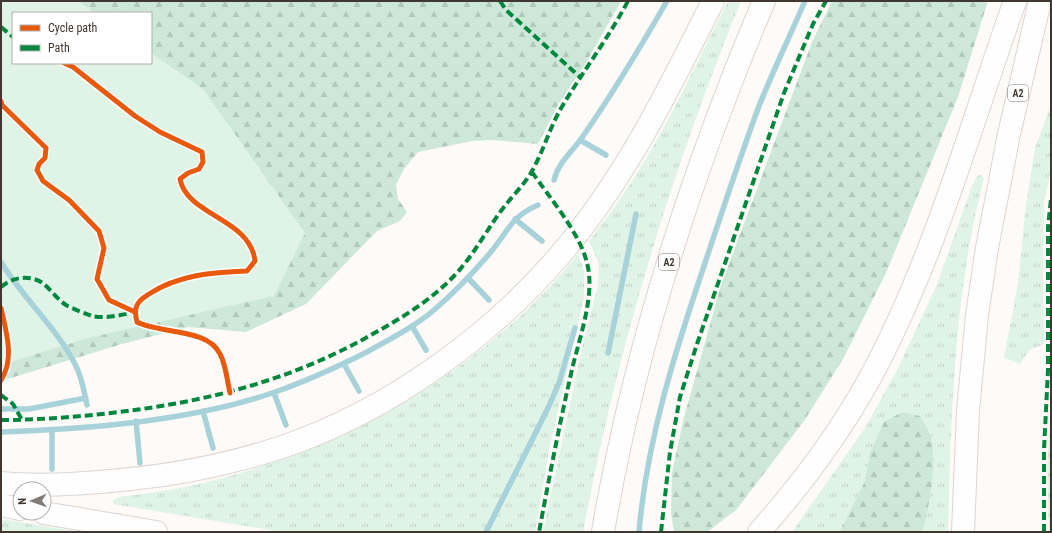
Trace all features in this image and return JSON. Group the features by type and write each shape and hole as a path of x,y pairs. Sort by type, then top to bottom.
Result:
{"highway":[{"path":"1,483 51,484 137,479 194,470 238,460 285,446 330,427 372,406 414,381 456,353 493,322 528,289 561,254 591,215 623,169 684,59 713,1"},
{"name":"A2","path":"603,532 616,463 639,367 679,228 710,137 764,1"},
{"path":"759,532 810,470 844,421 870,378 891,336 943,207 1015,1"},
{"name":"A2","path":"963,532 968,411 979,300 987,248 1009,134 1040,1"},
{"path":"1,505 12,507"},
{"path":"52,514 156,532"}],"green space":[{"path":"1,1 621,1 586,63 559,103 538,144 495,140 472,141 418,152 404,169 396,185 398,199 407,212 400,221 377,231 306,304 246,332 188,327 122,344 1,381"},
{"path":"1,1 78,1 94,12 12,12 12,64 152,64 152,54 203,89 305,233 274,296 88,338 1,365"},
{"path":"728,1 741,1 692,131 648,262 612,396 583,532 543,532 580,357 598,285 599,264 589,241 627,189 658,137"},
{"path":"832,1 988,1 958,97 886,273 843,359 804,421 736,510 707,532 674,532 671,514 672,472 684,417 721,285 812,42"},
{"path":"1051,105 1051,168 1044,204 1044,344 1029,350 1020,364 1004,358 1018,283 1026,205 1035,148"},
{"path":"978,175 981,175 984,178 966,265 956,354 948,532 792,532 865,428 897,370 936,287 972,186"},
{"path":"578,254 584,271 584,298 550,445 535,532 282,532 113,504 113,500 119,497 200,484 264,466 316,446 366,423 413,397 459,366 502,332 542,295"},
{"path":"1051,401 1051,532 1049,532 1047,469"},
{"path":"902,412 920,416 931,438 933,449 932,484 923,530 921,532 840,532 865,481 870,453 884,422"},
{"path":"1,519 81,532 1,532"}],"waterway":[{"path":"554,180 558,168 581,139 604,105 667,1"},
{"path":"639,532 643,497 656,428 664,394 684,327 759,106 805,1"},
{"path":"580,140 606,155"},
{"path":"1,432 104,426 175,417 243,402 275,392 310,378 367,352 418,322 434,310 449,297 490,253 515,220 538,205"},
{"path":"608,353 636,214"},
{"path":"515,219 542,241"},
{"path":"1,262 9,275 68,351 79,374 87,405"},
{"path":"468,278 489,300"},
{"path":"412,326 426,350"},
{"path":"486,532 559,383 575,328"},
{"path":"344,364 359,391"},
{"path":"274,393 286,425"},
{"path":"1,409 29,409 86,398"},
{"path":"203,411 213,448"},
{"path":"136,421 140,463"},
{"path":"52,430 52,469"}],"marked path":[{"path":"500,1 506,10 581,78"},
{"path":"1,420 56,418 111,413 216,395 282,376 314,363 346,348 408,313 437,292 454,276 474,251 504,207 526,180 536,163 558,113 613,28 628,1"},
{"path":"661,532 670,452 680,397 784,93 813,24 826,1"},
{"path":"1,27 12,36"},
{"path":"532,172 578,240 587,263 589,276 588,304 562,413 539,532"},
{"path":"1044,532 1044,450 1048,370 1048,227 1051,199"},
{"path":"1,287 16,279 28,278 44,284 66,305 92,316 108,317 135,312"},
{"path":"1,395 13,404 22,420"}],"cycle path":[{"path":"66,64 73,67 135,116 160,132 202,152 203,162 199,169 188,173 180,179 185,191 205,210 231,226 242,235 251,247 255,261 247,271 221,272 196,276 172,283 149,294 140,301 137,304 135,314 137,322 147,326 195,336 214,346 224,363 230,393"},
{"path":"1,101 2,105 46,148 45,158 39,164 37,170 43,181 69,200 99,231 104,248 97,279 109,300 135,312"},
{"path":"1,308 8,345 8,363 1,380"}]}
